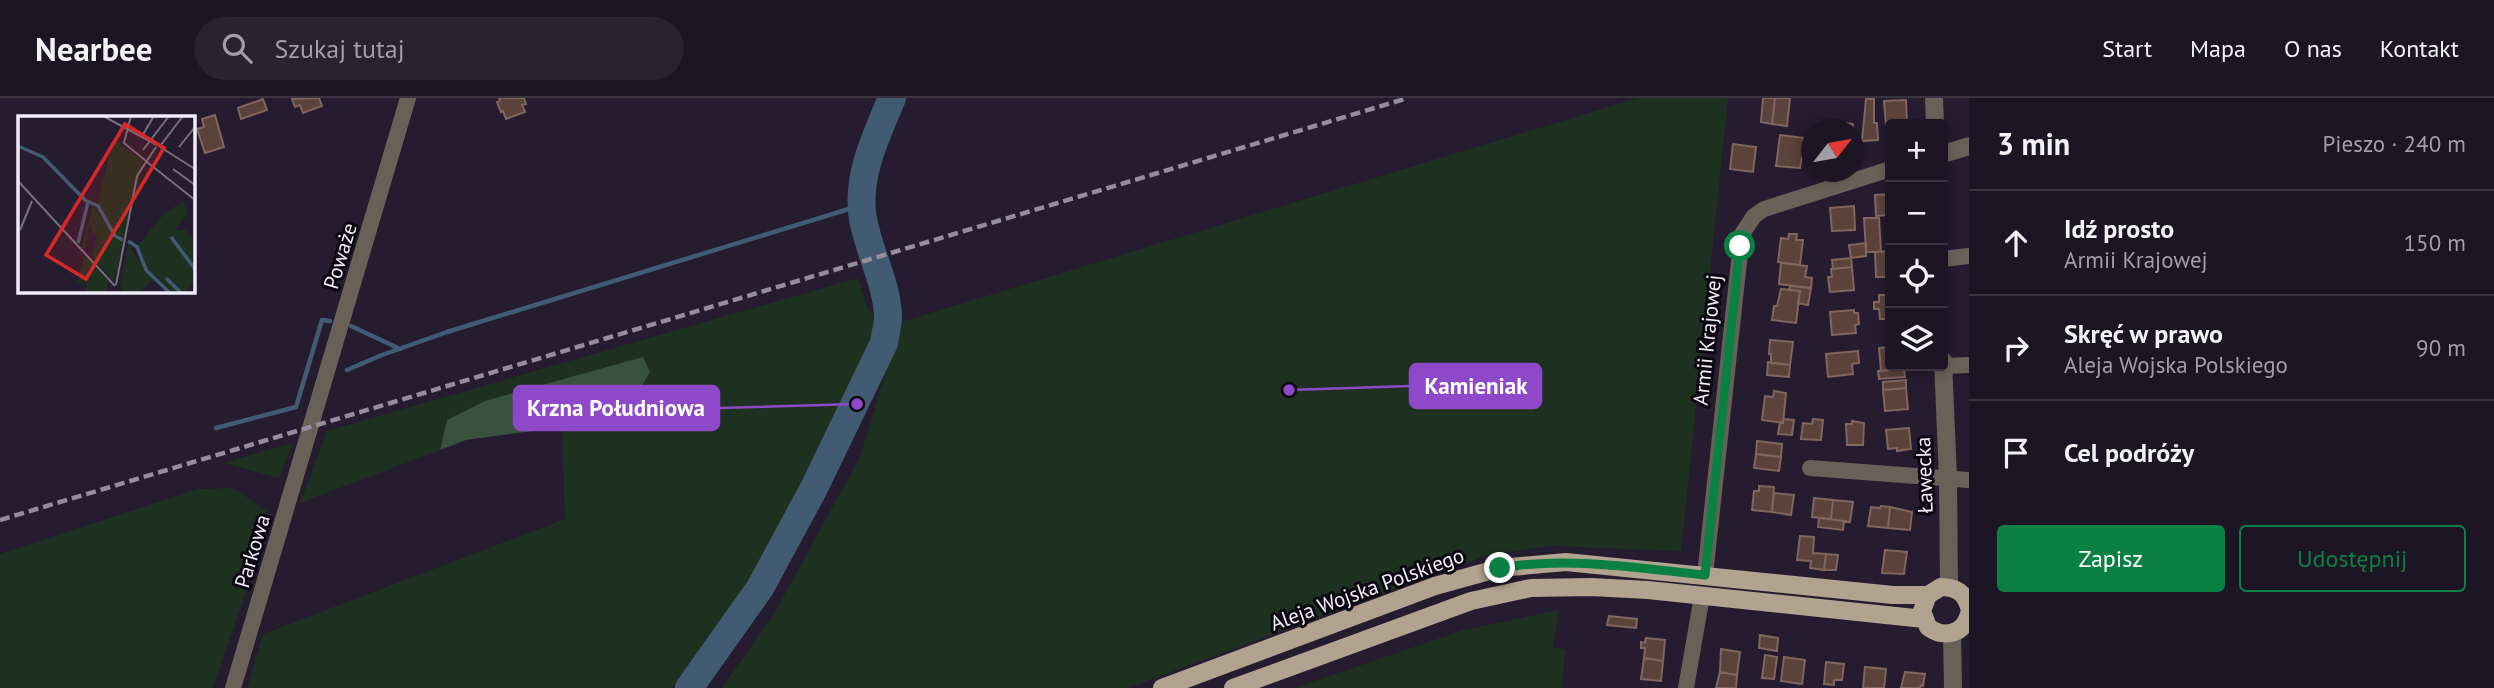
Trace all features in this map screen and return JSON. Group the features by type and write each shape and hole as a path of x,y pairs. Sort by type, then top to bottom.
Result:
{"main road":[{"name":"Aleja Wojska Polskiego","path":"1162,688 1435,586 1516,565 1578,563 1893,595 1928,595"},
{"path":"1941,587 1949,587 1959,591 1965,615 1935,632 1924,620 1923,603 1928,595 1941,587"},
{"path":"1233,688 1431,615 1500,593 1531,588 1648,590 1924,620"}],"street":[{"name":"Poważe","path":"312,426 408,98"},
{"path":"1934,98 1935,119"},
{"path":"1948,152 1969,146"},
{"name":"Armii Krajowej","path":"1705,575 1742,234 1754,216 1764,209 1885,171"},
{"path":"1948,258 1969,256"},
{"path":"1948,363 1969,365"},
{"name":"Ławecka","path":"1943,371 1949,587"},
{"name":"Parkowa","path":"233,688 312,426"},
{"path":"1810,468 1969,480"},
{"path":"1686,688 1702,596"},
{"path":"1953,688 1965,615"}],"green space":[{"path":"1638,98 1728,98 1681,551 1551,546 1488,555 1128,688 722,688 775,612 860,457 901,322"},
{"path":"858,278 867,308 879,322 864,366 736,604 672,688 247,688 263,634 565,519 562,427 632,402 447,420 440,450 300,503 327,431"},
{"path":"643,357 650,372 632,402 562,427 466,440 440,450 447,420 485,401"},
{"path":"293,443 279,478 223,463"},
{"path":"234,488 269,513 267,530 213,688 0,688 0,554 198,489"},
{"path":"1559,610 1553,648 1565,649 1562,688 1294,688 1464,630"}],"building":[{"path":"319,98 322,106 303,113 300,105 295,107 292,99"},
{"path":"499,98 524,98 526,104 522,105 525,112 506,119 497,102 500,101"},
{"path":"1763,98 1775,98 1772,124 1761,122"},
{"path":"1775,98 1790,98 1787,126 1772,124"},
{"path":"263,99 267,110 241,119 238,108"},
{"path":"1866,99 1874,99 1874,123 1877,123 1878,140 1864,141"},
{"path":"1906,100 1907,119 1885,119 1884,101"},
{"path":"215,115 224,147 205,153 197,129 204,127 202,119"},
{"path":"1780,135 1801,138 1800,168 1776,166"},
{"path":"1733,144 1756,147 1753,172 1730,169"},
{"path":"1885,194 1885,215 1876,216 1875,195"},
{"path":"1854,206 1855,230 1832,231 1830,208"},
{"path":"1864,218 1879,218 1881,252 1866,252"},
{"path":"1789,234 1797,234 1796,240 1803,240 1800,265 1778,262 1781,238 1788,239"},
{"path":"1866,243 1866,256 1851,258 1849,245"},
{"path":"1885,251 1885,277 1876,277 1875,252"},
{"path":"1851,258 1852,267 1833,269 1832,260"},
{"path":"1781,263 1807,266 1805,277 1812,278 1811,288 1779,284"},
{"path":"1852,267 1854,290 1830,292 1828,277 1832,277 1831,269"},
{"path":"1790,286 1811,288 1808,305 1798,303 1800,291 1789,290"},
{"path":"1781,289 1800,291 1796,323 1772,320"},
{"path":"1879,295 1885,295 1885,319 1880,319 1879,309 1874,309 1874,302 1879,302"},
{"path":"1854,310 1854,313 1858,313 1859,324 1855,325 1856,333 1832,335 1830,312"},
{"path":"1770,340 1793,342 1790,365 1771,363"},
{"path":"1885,347 1885,371 1881,371 1879,348"},
{"path":"1858,351 1859,363 1852,364 1853,374 1828,377 1826,354"},
{"path":"1768,362 1790,365 1789,377 1767,375"},
{"path":"1878,371 1904,371 1905,377 1879,379"},
{"path":"1906,380 1906,388 1883,390 1883,382"},
{"path":"1906,388 1908,409 1885,411 1883,390"},
{"path":"1774,391 1786,393 1783,423 1762,420 1765,396 1773,397"},
{"path":"1783,419 1794,420 1792,435 1778,434"},
{"path":"1813,419 1823,420 1821,440 1801,439 1803,423 1812,424"},
{"path":"1852,421 1864,423 1863,445 1847,445 1846,424 1852,424"},
{"path":"1909,428 1911,449 1888,449 1886,430"},
{"path":"1757,441 1782,444 1781,457 1756,454"},
{"path":"1756,454 1781,457 1779,471 1754,468"},
{"path":"1759,486 1774,487 1772,512 1752,510 1754,491 1759,491"},
{"path":"1774,493 1794,495 1791,515 1772,512"},
{"path":"1814,498 1833,500 1831,519 1812,517"},
{"path":"1833,500 1853,502 1850,522 1831,519"},
{"path":"1871,507 1890,507 1888,528 1868,526"},
{"path":"1890,507 1912,512 1910,530 1888,528"},
{"path":"1819,518 1844,521 1843,530 1818,527"},
{"path":"1800,536 1814,537 1813,553 1826,554 1824,570 1810,568 1811,561 1797,560"},
{"path":"1885,550 1907,552 1904,574 1882,573"},
{"path":"1826,554 1838,555 1836,570 1824,570"},
{"path":"1609,616 1637,619 1636,628 1607,625"},
{"path":"1760,635 1778,638 1777,651 1759,648"},
{"path":"1646,638 1665,640 1663,661 1644,658 1645,648 1641,648 1641,642 1645,643"},
{"path":"1721,649 1740,652 1737,675 1720,672"},
{"path":"1765,655 1777,657 1774,679 1762,678"},
{"path":"1784,657 1805,660 1802,684 1781,681"},
{"path":"1644,658 1663,661 1661,681 1641,679"},
{"path":"1826,662 1844,664 1842,680 1834,680 1834,685 1824,684"},
{"path":"1865,667 1886,669 1884,688 1863,688"},
{"path":"1720,672 1737,675 1736,688 1716,688"},
{"path":"1905,672 1925,674 1923,686 1901,688"}],"waterway":[{"path":"689,688 760,588 814,488 884,343 888,320 887,303 864,225 862,197 870,154 892,98"},
{"path":"347,370 447,332 862,205"},
{"path":"216,428 296,407 322,320 330,321"},
{"path":"351,326 400,349"}],"railway":[{"path":"0,520 1408,98"}],"place":[{"name":"Kamieniak","path":"1289,390"},
{"name":"Krzna Południowa","path":"857,404"}],"route":[{"path":"1500,568 1578,563 1705,575 1740,246"}]}
